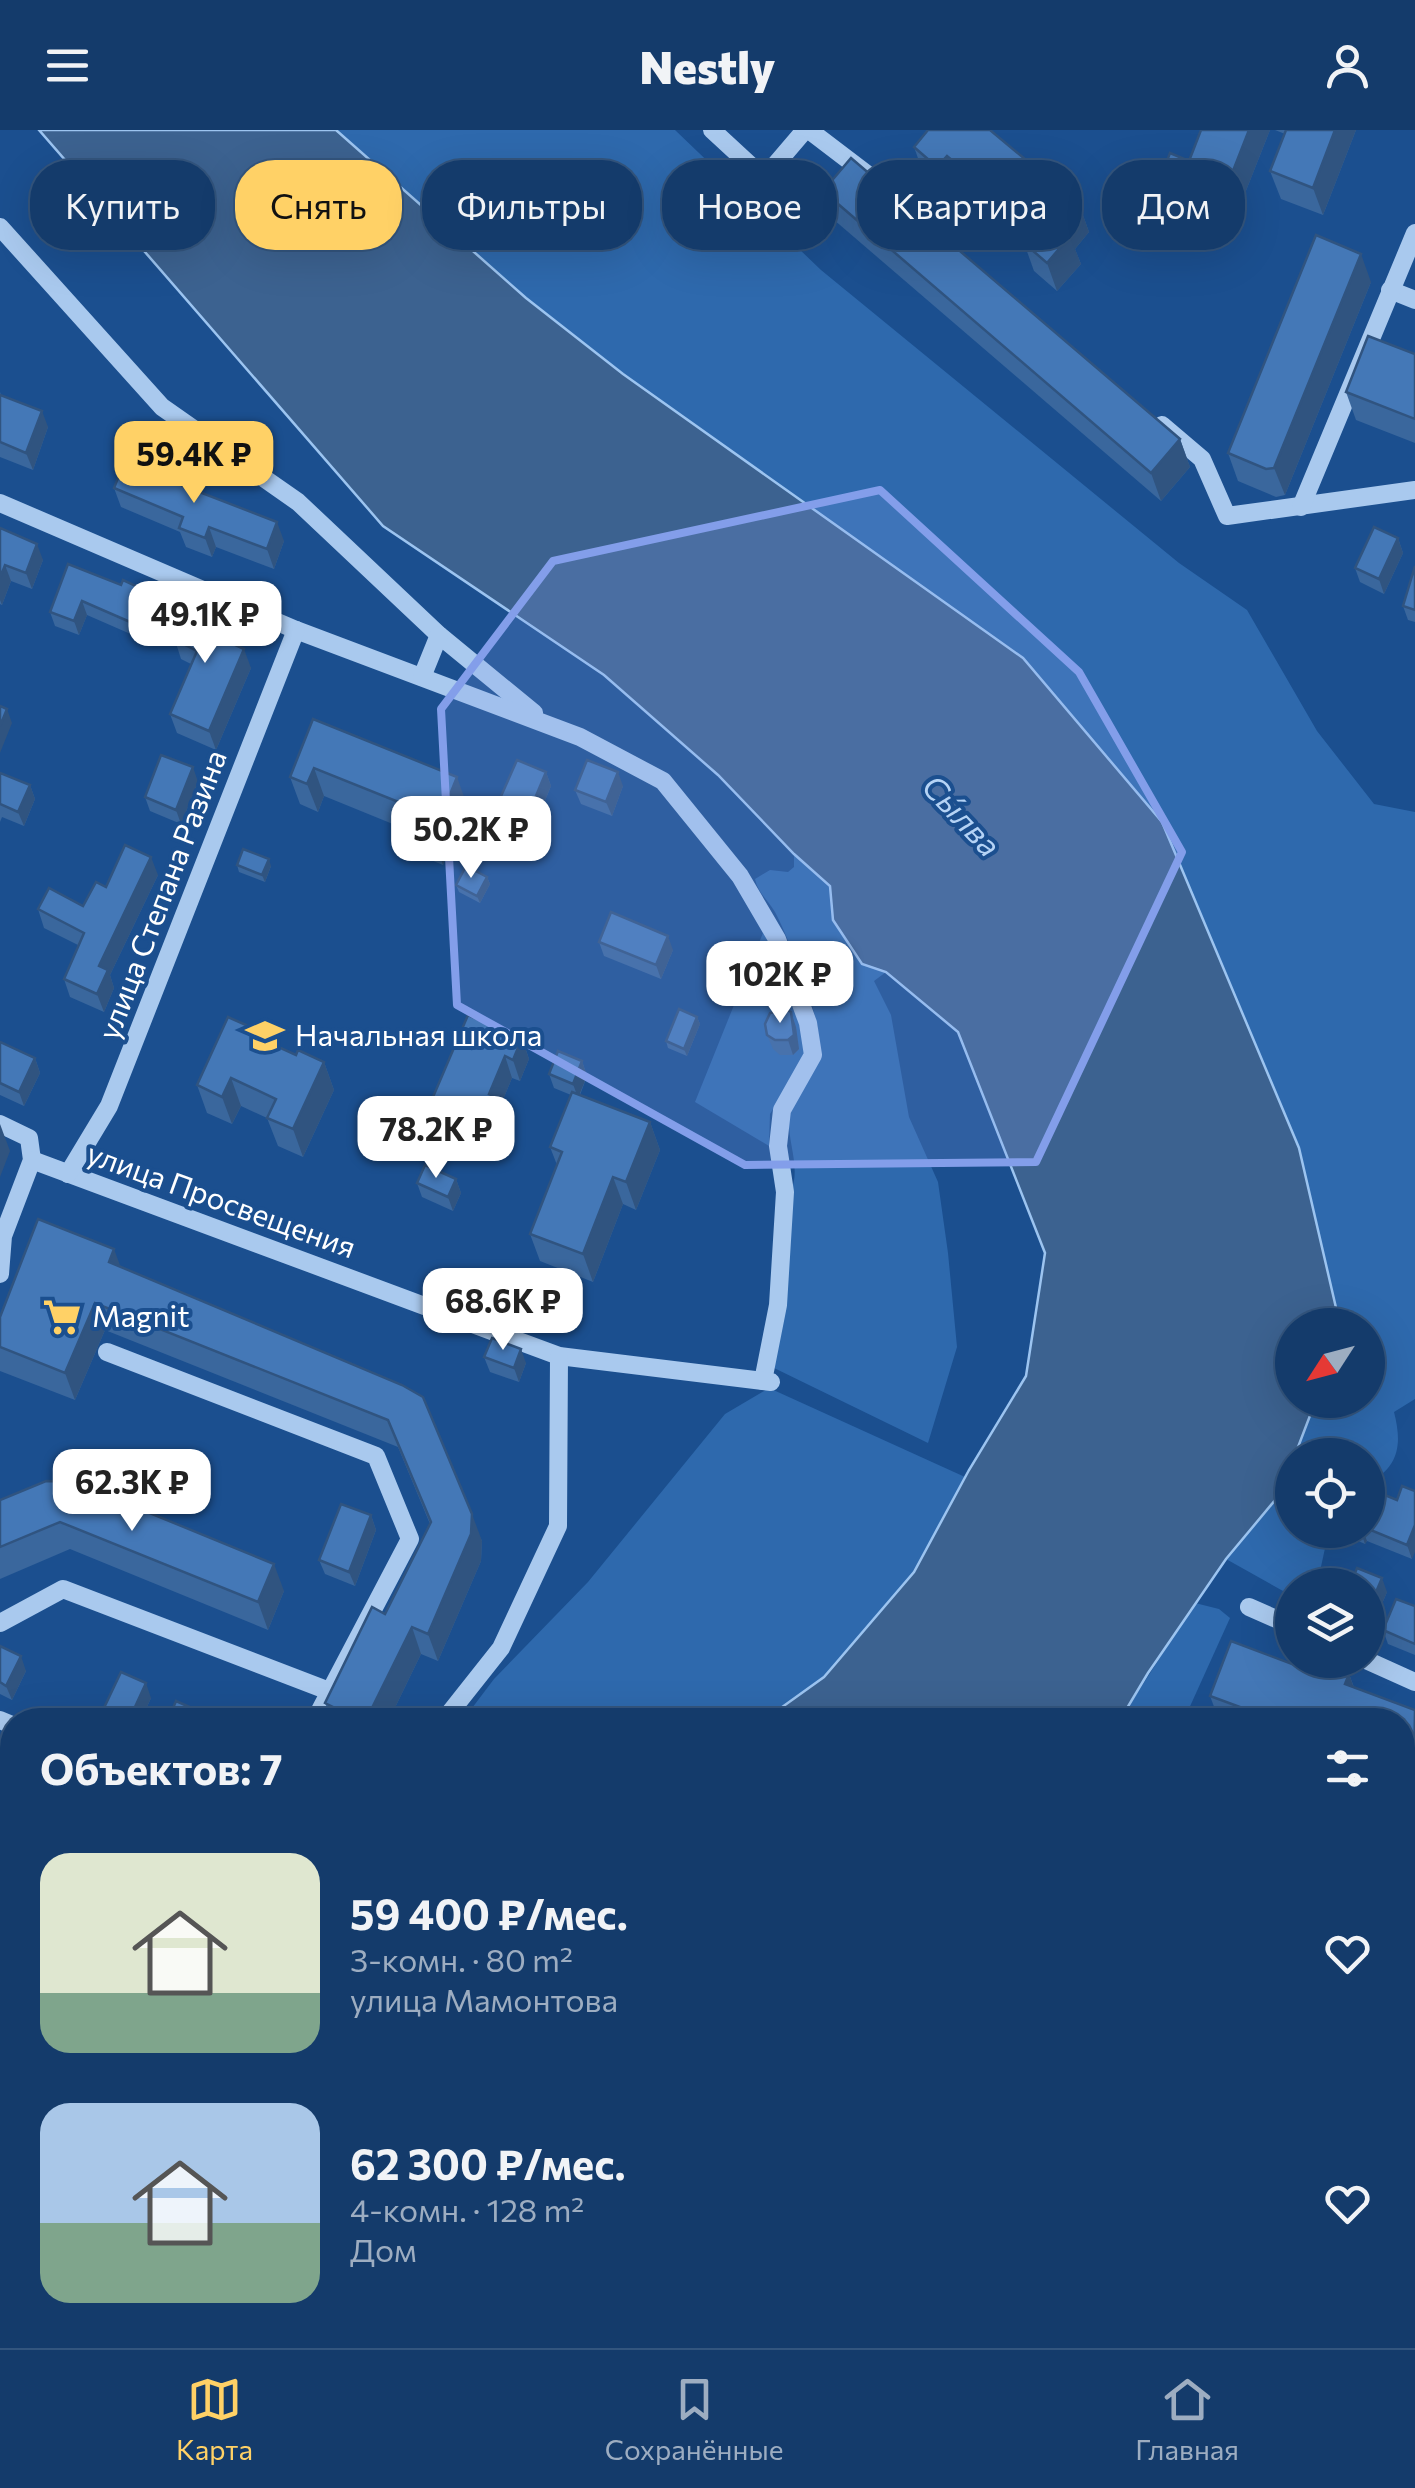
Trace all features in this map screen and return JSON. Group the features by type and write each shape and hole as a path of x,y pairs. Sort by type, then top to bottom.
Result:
{"street":[{"path":"712,130 764,178 807,130 857,167"},
{"path":"0,228 162,407 298,502 439,635 547,724"},
{"path":"1301,508 1415,233"},
{"path":"1390,290 1415,300"},
{"path":"1142,408 1202,458 1228,516 1415,490"},
{"path":"0,503 296,630 547,724"},
{"name":"улица Степана Разина","path":"68,1174 110,1106 296,630"},
{"path":"422,677 439,635"},
{"name":"улица Просвещения","path":"32,1160 559,1356 767,1382 778,1305 785,1192 778,1146 782,1110 813,1054 808,1024 778,939 740,876 663,781 547,724"},
{"path":"0,1124 29,1138 32,1160 3,1236 0,1274"},
{"path":"107,1352 376,1456 410,1539 320,1708"},
{"path":"454,1708 501,1648 558,1526 559,1356"},
{"path":"0,1623 63,1589 329,1690"},
{"path":"1249,1606 1275,1618"},
{"path":"1385,1669 1415,1682"}],"highlighted area":[{"path":"880,490 1079,672 1182,852 1036,1162 745,1165 457,1005 441,709 553,561"}],"shaded area":[{"path":"336,130 675,130 706,160 662,160 662,250 800,250 1179,563 1247,610 1317,731 1374,804 1415,812 1415,1399 1394,1412 1398,1444 1385,1472 1385,1438 1301,1438 1309,1418 1385,1418 1385,1308 1336,1308 1299,1148 1162,822 1023,658 623,374 472,250 642,250 642,160 422,160 422,206 402,188 402,160 370,160"},
{"path":"794,854 830,886 833,920 861,964 886,972 874,981 891,1015 909,1117 938,1182 957,1347 928,1443 772,1367 795,1175 789,1117 795,1095 816,1057 818,1030 786,936 755,879 770,870 788,872 794,867"},
{"path":"765,928 806,1035 805,1057 770,1114 769,1146 695,1102"},
{"path":"769,1388 965,1477 914,1572 824,1677 781,1708 472,1708 494,1679 588,1582 725,1414"},
{"path":"1275,1500 1275,1548 1325,1548 1321,1568 1275,1568 1275,1586 1226,1559"},
{"path":"1195,1603 1219,1609 1230,1618 1189,1708 1128,1708"}],"water":[{"name":"Сы́лва","path":"39,130 336,130 370,160 235,160 235,250 402,250 402,188 422,206 422,250 472,250 623,374 1023,658 1162,822 1299,1148 1336,1308 1275,1308 1275,1418 1309,1418 1301,1438 1275,1438 1275,1500 1226,1559 1127,1708 781,1708 824,1677 914,1572 1026,1376 1045,1253 958,1032 886,972 862,964 833,920 830,886 718,775 604,675 383,526 143,250 215,250 215,160 65,160"}],"building":[{"path":"928,130 990,130 1026,160 952,160 947,156 943,160 929,160 914,147"},
{"path":"1201,130 1249,130 1237,160 1189,160"},
{"path":"1286,130 1335,130 1313,188 1270,171"},
{"path":"1170,153 1187,160 1167,160"},
{"path":"851,158 857,163 857,220 837,203 837,174"},
{"path":"1316,235 1361,254 1274,468 1266,469 1228,453"},
{"path":"892,250 959,250 1180,439 1151,473"},
{"path":"1032,250 1058,250 1047,263"},
{"path":"1368,336 1415,354 1415,419 1346,392"},
{"path":"0,395 42,411 26,453 0,442"},
{"path":"126,458 160,472 158,476 277,522 267,549 209,527 205,538 179,528 183,517 114,488"},
{"path":"1374,527 1398,538 1379,579 1355,568"},
{"path":"0,528 37,544 26,573 5,565 0,578"},
{"path":"68,564 121,585 123,580 151,593 137,625 82,601 74,621 50,612"},
{"path":"1415,566 1415,610 1403,606"},
{"path":"193,600 230,617 220,638 244,649 209,731 170,714 197,651 175,640"},
{"path":"0,706 7,709 0,726"},
{"path":"313,719 457,777 433,837 409,827 416,809 314,768 307,784 290,777"},
{"path":"161,755 193,767 176,810 145,797"},
{"path":"517,760 546,772 528,815 498,803"},
{"path":"587,760 618,772 606,802 575,790"},
{"path":"0,773 30,785 18,812 0,804"},
{"path":"125,845 151,857 99,966 108,970 97,994 64,979 84,933 38,909 49,888 83,906 96,882 106,887"},
{"path":"243,849 269,859 262,875 237,865"},
{"path":"466,866 487,877 477,896 456,885"},
{"path":"611,912 668,936 656,965 599,942"},
{"path":"679,1009 697,1017 684,1049 666,1041"},
{"path":"791,1012 794,1035 788,1040 775,1040 767,1035 765,1024 770,1013"},
{"path":"468,1015 522,1038 513,1060 505,1056 489,1094 496,1097 487,1120 433,1097"},
{"path":"228,1017 255,1029 252,1035 296,1055 298,1050 324,1062 293,1129 267,1118 276,1099 231,1078 222,1097 197,1085"},
{"path":"0,1042 35,1058 19,1092 0,1083"},
{"path":"558,1051 582,1061 573,1084 549,1074"},
{"path":"572,1092 650,1122 626,1182 613,1177 583,1254 530,1234 562,1152 550,1147"},
{"path":"425,1165 456,1179 448,1197 417,1183"},
{"path":"38,1219 114,1249 109,1262 423,1397 472,1514 471,1534 428,1634 412,1627 372,1708 335,1708 325,1703 372,1607 385,1614 431,1522 388,1420 95,1303 65,1373 0,1347 0,1317"},
{"path":"492,1338 521,1349 514,1368 484,1357"},
{"path":"46,1481 74,1482 274,1564 258,1602 60,1522 0,1547 0,1500"},
{"path":"1402,1486 1415,1491 1415,1525 1407,1545 1385,1536 1385,1495 1397,1500"},
{"path":"341,1504 371,1515 349,1572 319,1560"},
{"path":"1396,1599 1415,1606 1415,1644 1385,1631"},
{"path":"1231,1641 1275,1658 1275,1678 1347,1678 1345,1684 1410,1708 1243,1708 1210,1696"},
{"path":"0,1646 21,1656 6,1686 0,1682"},
{"path":"121,1672 146,1683 135,1708 104,1708"},
{"path":"176,1701 192,1708 173,1708"}],"place":[{"name":"Начальная школа","path":"265,1036"},
{"name":"Magnit","path":"62,1317"}]}
